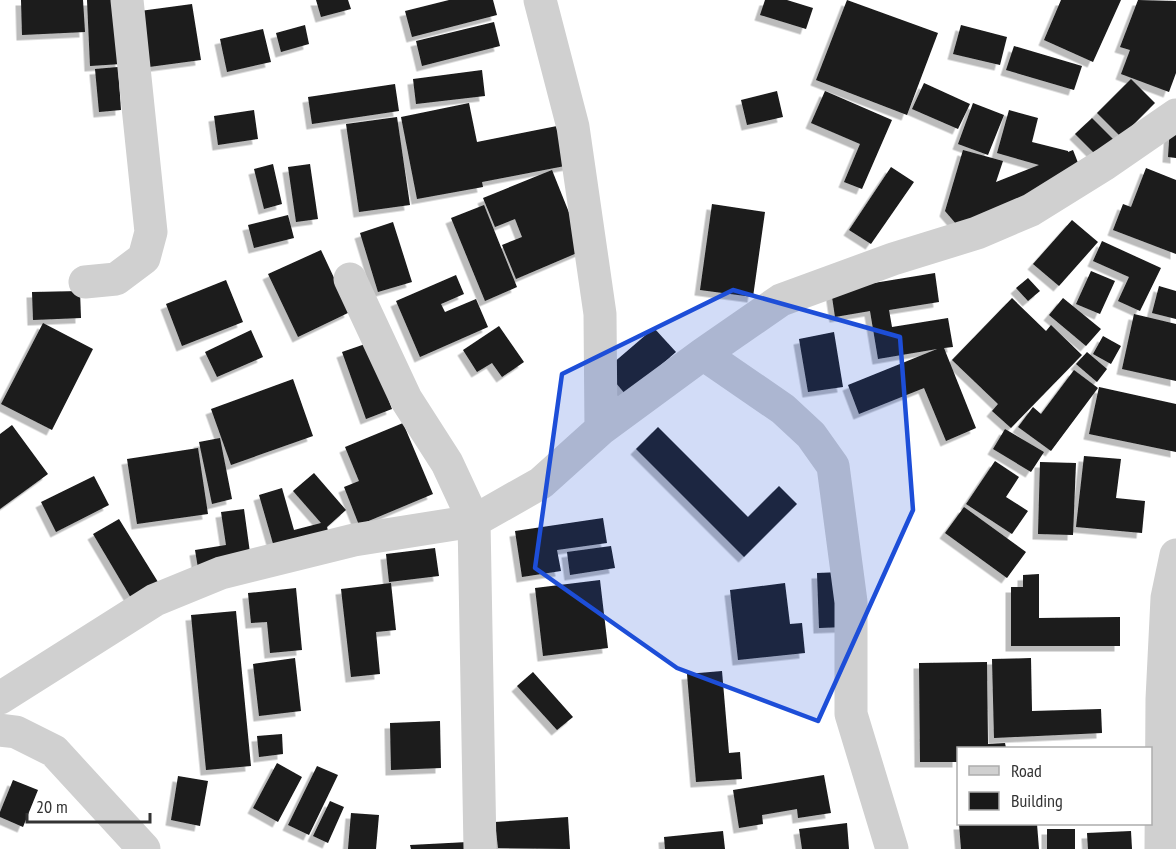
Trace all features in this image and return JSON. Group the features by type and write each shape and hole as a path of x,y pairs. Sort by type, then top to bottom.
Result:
{"street":[{"path":"85,282 116,279 144,258 151,232 127,0"},
{"path":"540,0 573,127 598,302 600,429"},
{"path":"0,698 155,600 221,573 354,540 474,521 541,483 600,429 781,300 893,259 976,233 1031,210 1105,164 1176,115"},
{"path":"350,279 406,399 447,463 474,521 480,849"},
{"path":"703,354 783,409 811,435 833,466 851,602 851,714 892,849"},
{"path":"1161,849 1162,688 1167,598 1176,555"},
{"path":"0,730 16,732 54,750 144,849"}],"highlighted area":[{"path":"733,290 900,337 913,510 818,721 677,668 535,568 562,374"}],"building":[{"path":"21,0 83,0 85,32 22,35"},
{"path":"87,0 118,0 121,64 90,66"},
{"path":"316,0 348,0 351,9 321,17"},
{"path":"449,0 493,0 497,15 412,37 405,11"},
{"path":"765,0 787,0 813,8 806,29 760,15"},
{"path":"847,0 938,33 907,115 816,80"},
{"path":"1061,0 1121,0 1093,62 1044,40"},
{"path":"1138,0 1176,1 1176,73 1169,92 1121,74 1130,50 1120,47"},
{"path":"192,4 201,60 149,67 140,11"},
{"path":"494,22 500,46 422,66 416,41"},
{"path":"305,25 309,44 281,52 276,33"},
{"path":"961,25 1007,37 1000,65 953,54"},
{"path":"263,29 271,62 227,72 220,39"},
{"path":"1014,46 1082,66 1074,90 1006,70"},
{"path":"118,67 121,110 99,112 95,69"},
{"path":"482,70 485,96 416,104 413,79"},
{"path":"1131,79 1155,103 1121,137 1097,113"},
{"path":"924,83 970,104 958,129 912,109"},
{"path":"395,84 399,111 312,124 308,97"},
{"path":"777,91 783,117 747,125 741,100"},
{"path":"825,91 892,120 862,189 844,182 860,144 811,123"},
{"path":"469,103 477,142 562,125 570,165 482,182 483,187 417,199 401,117"},
{"path":"973,103 1004,115 988,155 958,144"},
{"path":"254,110 258,139 218,145 214,116"},
{"path":"1009,110 1038,118 1032,142 1068,152 1073,150 1082,173 957,225 945,211 963,150 1003,161 996,182 1039,165 997,153"},
{"path":"397,117 410,205 359,212 346,124"},
{"path":"1092,118 1114,140 1097,156 1075,134"},
{"path":"1170,126 1176,127 1176,158 1168,157"},
{"path":"273,164 282,204 264,209 254,169"},
{"path":"310,164 318,219 296,222 288,167"},
{"path":"891,167 914,182 871,244 849,230"},
{"path":"1146,168 1176,180 1176,254 1113,230 1123,204 1131,207"},
{"path":"552,170 584,250 516,279 502,245 522,237 515,219 495,227 483,198"},
{"path":"712,204 765,212 753,297 700,290"},
{"path":"484,205 517,287 485,301 451,218"},
{"path":"288,215 294,238 254,248 248,225"},
{"path":"1072,220 1098,242 1059,286 1033,264"},
{"path":"393,222 412,282 378,292 360,233"},
{"path":"1102,241 1161,268 1140,311 1118,301 1129,277 1093,261"},
{"path":"321,250 350,312 298,337 268,274"},
{"path":"1091,271 1115,281 1100,314 1076,304"},
{"path":"935,273 939,302 889,310 892,327 948,318 953,347 944,348 976,428 946,441 924,388 859,414 848,385 937,349 878,359 870,311 835,317 831,290"},
{"path":"456,275 464,294 441,304 445,312 476,299 488,327 420,357 396,301"},
{"path":"1028,278 1040,291 1028,301 1016,288"},
{"path":"226,280 243,322 182,346 166,304"},
{"path":"1159,286 1176,291 1176,319 1152,313"},
{"path":"80,291 81,318 33,320 32,292"},
{"path":"1012,298 1046,331 1051,325 1082,355 1011,428 992,411 998,404 952,360"},
{"path":"1063,298 1101,329 1086,346 1049,315"},
{"path":"1134,314 1176,324 1176,381 1122,369"},
{"path":"43,323 93,349 52,430 1,404"},
{"path":"499,326 524,362 502,377 492,363 477,372 463,350"},
{"path":"654,328 676,352 626,395 605,370"},
{"path":"251,330 263,357 217,377 205,352"},
{"path":"834,332 843,387 808,392 799,339"},
{"path":"1103,336 1121,346 1111,364 1093,354"},
{"path":"368,343 392,409 366,419 342,352"},
{"path":"1087,352 1107,369 1097,382 1076,364"},
{"path":"1074,370 1098,388 1051,451 1018,427 1033,407 1041,414"},
{"path":"293,379 313,436 231,465 211,409"},
{"path":"1099,387 1176,404 1176,452 1089,434"},
{"path":"403,423 433,494 359,525 344,487 359,481 345,447"},
{"path":"12,425 48,474 0,509 0,434"},
{"path":"658,427 748,517 779,486 797,504 744,557 636,449"},
{"path":"1005,429 1044,452 1031,472 993,449"},
{"path":"220,438 232,499 212,504 199,442"},
{"path":"198,448 208,514 137,524 127,459"},
{"path":"1084,456 1121,459 1116,498 1145,501 1142,533 1076,527"},
{"path":"995,461 1019,477 1006,497 1028,511 1012,534 966,504"},
{"path":"1040,462 1076,463 1073,535 1038,534"},
{"path":"314,473 346,510 327,527 330,538 276,554 259,495 282,488 294,530 321,523 293,491"},
{"path":"94,476 109,505 56,532 41,502"},
{"path":"964,507 1026,552 1007,578 945,533"},
{"path":"244,509 251,560 198,568 195,550 226,545 221,512"},
{"path":"603,518 607,543 557,550 561,571 522,577 515,531"},
{"path":"119,519 158,582 131,598 93,534"},
{"path":"611,546 615,568 570,575 567,552"},
{"path":"435,548 439,576 389,582 386,554"},
{"path":"842,572 845,627 819,628 817,573"},
{"path":"1039,574 1039,618 1120,617 1120,646 1011,646 1011,587 1023,587 1023,575"},
{"path":"600,580 608,648 543,656 535,588"},
{"path":"391,583 396,630 376,632 380,674 351,677 341,589"},
{"path":"785,583 790,624 802,623 805,653 738,660 730,590"},
{"path":"296,588 302,650 270,653 267,622 251,623 248,593"},
{"path":"236,611 251,766 206,770 191,615"},
{"path":"295,658 301,711 259,716 253,664"},
{"path":"1031,658 1032,711 1101,709 1102,733 994,738 992,659"},
{"path":"987,662 988,744 1005,743 1006,747 957,747 957,762 920,762 919,663"},
{"path":"722,671 729,753 740,752 742,779 696,782 687,674"},
{"path":"533,672 573,717 557,730 517,686"},
{"path":"440,721 441,768 391,770 390,723"},
{"path":"282,734 283,754 259,757 257,736"},
{"path":"277,763 302,777 278,822 253,808"},
{"path":"317,766 338,775 309,835 288,825"},
{"path":"824,775 831,813 798,818 797,809 762,815 763,824 739,828 733,790"},
{"path":"178,776 208,781 200,826 171,820"},
{"path":"13,780 38,790 23,827 0,817"},
{"path":"330,801 344,807 328,843 313,836"},
{"path":"351,813 379,815 376,849 348,849"},
{"path":"568,817 570,849 498,848 495,822"},
{"path":"847,823 849,849 802,849 799,829"},
{"path":"959,825 1037,825 1039,849 961,849"},
{"path":"1047,829 1075,829 1075,849 1047,849"},
{"path":"723,831 725,849 665,849 664,837"},
{"path":"1131,831 1132,849 1088,849 1087,833"},
{"path":"468,842 468,849 411,849 410,845"}]}
